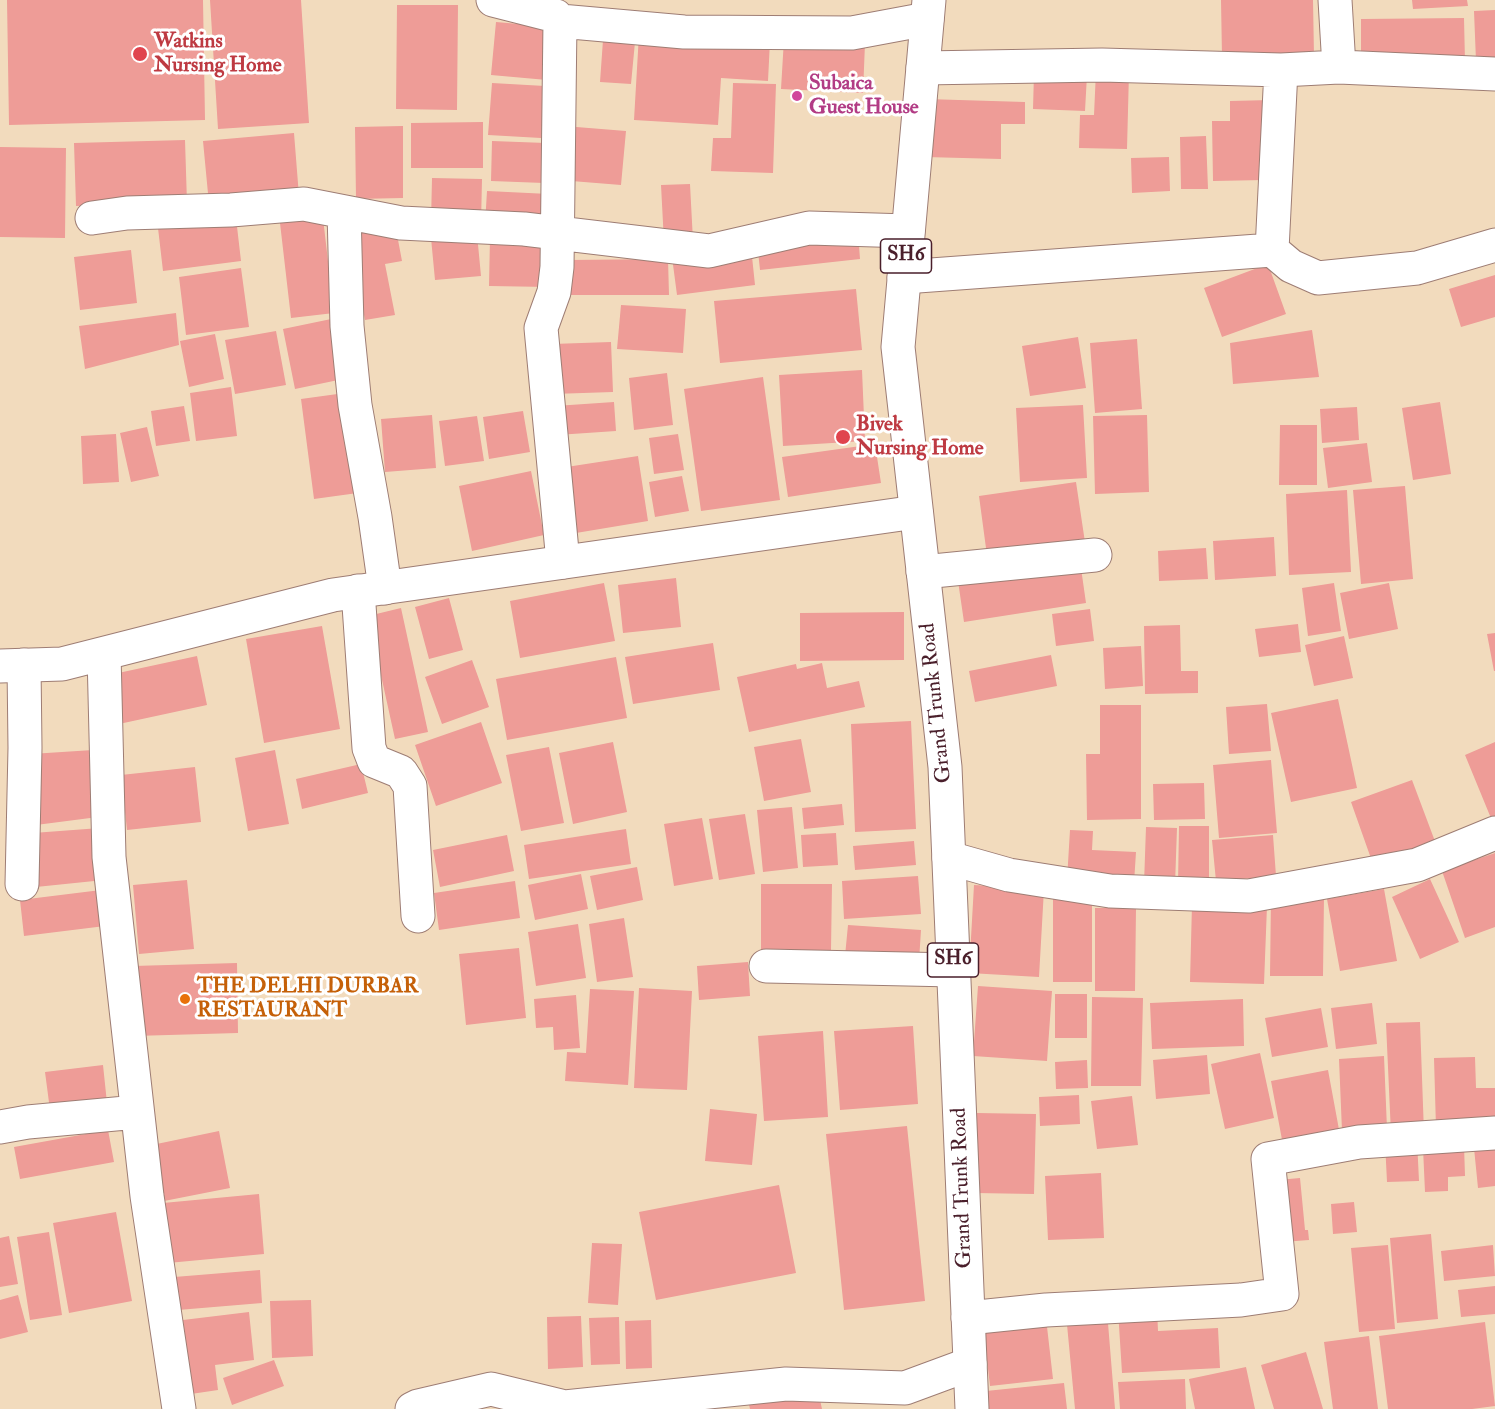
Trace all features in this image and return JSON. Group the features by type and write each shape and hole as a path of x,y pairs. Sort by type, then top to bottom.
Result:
{"street":[{"path":"493,0 556,16 560,21 558,232 554,292 541,328 563,562"},
{"path":"1335,0 1339,67"},
{"path":"560,21 684,32 852,33 928,10"},
{"name":"Grand Trunk Road","path":"928,10 898,347 945,768 972,1409"},
{"path":"923,68 1102,65 1281,70 1339,67 1495,74"},
{"path":"1272,250 1281,70"},
{"path":"92,218 127,213 231,210 304,204 401,223 558,232 709,251 808,228 908,231"},
{"path":"344,212 347,326 355,405 375,517 371,590 369,748 374,761 401,772 410,786 418,916"},
{"path":"904,277 1272,250 1291,266 1318,278 1417,268 1495,245"},
{"path":"22,884 12,665 62,664 333,595 916,512"},
{"path":"923,572 1095,555"},
{"path":"104,654 108,857 147,1196 179,1409"},
{"path":"949,858 1010,875 1110,891 1250,896 1417,865 1495,833"},
{"path":"766,966 954,970"},
{"path":"0,1127 27,1122 137,1112"},
{"path":"968,1318 1046,1310 1241,1300 1282,1294 1268,1159 1359,1142 1495,1133"},
{"path":"412,1409 491,1389 565,1407 786,1384 904,1388 970,1364"}],"building":[{"path":"7,0 203,0 205,120 9,125"},
{"path":"210,0 301,0 309,123 218,129"},
{"path":"1221,0 1313,0 1314,56 1222,57"},
{"path":"1412,0 1467,0 1468,6 1413,9"},
{"path":"397,5 458,5 457,110 396,109"},
{"path":"1495,10 1495,60 1476,61 1474,11"},
{"path":"1464,18 1465,62 1361,63 1361,19"},
{"path":"496,22 552,27 547,80 491,75"},
{"path":"639,34 770,41 768,81 721,78 718,125 634,120"},
{"path":"784,39 865,43 863,93 781,89"},
{"path":"603,40 635,42 631,84 600,82"},
{"path":"1096,71 1129,72 1127,149 1079,148 1080,115 1094,115"},
{"path":"1034,73 1087,75 1085,111 1033,109"},
{"path":"492,83 545,86 541,138 488,135"},
{"path":"733,83 776,84 773,173 711,171 713,138 731,138"},
{"path":"926,99 1025,102 1025,124 1001,124 1001,159 925,157"},
{"path":"1271,100 1264,180 1213,181 1212,121 1230,121 1230,101"},
{"path":"483,122 483,168 411,168 411,123"},
{"path":"403,126 403,198 356,199 355,127"},
{"path":"564,126 626,131 621,185 559,180"},
{"path":"294,133 299,196 209,204 203,141"},
{"path":"1206,136 1208,189 1181,189 1180,137"},
{"path":"185,140 187,203 76,206 74,143"},
{"path":"492,141 546,143 544,183 491,181"},
{"path":"0,147 66,148 65,238 0,237"},
{"path":"1169,157 1170,191 1132,193 1131,158"},
{"path":"432,178 482,179 481,224 431,222"},
{"path":"690,184 693,241 664,242 661,185"},
{"path":"487,191 549,194 548,227 485,224"},
{"path":"236,218 241,261 163,271 158,228"},
{"path":"323,218 334,313 291,318 280,223"},
{"path":"395,224 402,261 385,264 395,315 365,320 349,233"},
{"path":"858,232 860,259 760,270 757,242"},
{"path":"477,234 481,276 435,280 431,238"},
{"path":"490,238 550,239 549,287 489,286"},
{"path":"751,247 755,285 677,295 672,257"},
{"path":"131,250 137,303 80,310 74,257"},
{"path":"668,259 669,295 570,295 569,260"},
{"path":"1268,264 1286,314 1222,337 1204,288"},
{"path":"241,268 249,327 186,335 179,277"},
{"path":"1495,275 1495,317 1461,327 1449,289"},
{"path":"856,289 862,350 720,363 714,301"},
{"path":"621,305 686,309 683,353 617,349"},
{"path":"176,313 179,345 85,369 79,326"},
{"path":"336,318 348,378 295,389 283,329"},
{"path":"1312,330 1319,377 1233,384 1230,343"},
{"path":"276,331 286,385 235,394 225,340"},
{"path":"215,334 224,379 189,387 180,341"},
{"path":"1078,337 1086,388 1030,396 1022,346"},
{"path":"1137,339 1142,409 1095,413 1090,343"},
{"path":"611,342 613,392 553,394 552,344"},
{"path":"862,370 865,441 783,446 779,375"},
{"path":"667,373 673,425 634,430 629,378"},
{"path":"763,377 780,500 701,511 684,389"},
{"path":"231,387 237,436 196,441 190,393"},
{"path":"352,392 365,492 314,499 301,399"},
{"path":"614,402 616,431 557,435 555,406"},
{"path":"1440,402 1451,474 1413,480 1402,408"},
{"path":"1083,405 1087,478 1020,482 1016,408"},
{"path":"184,406 190,441 156,446 151,411"},
{"path":"1357,407 1359,440 1322,443 1320,409"},
{"path":"523,411 530,452 489,459 483,417"},
{"path":"432,415 436,468 385,472 381,419"},
{"path":"1147,415 1149,492 1095,494 1093,416"},
{"path":"477,416 484,461 445,466 439,421"},
{"path":"1280,425 1317,425 1317,485 1279,485"},
{"path":"147,427 159,476 131,482 120,433"},
{"path":"116,434 119,482 83,484 81,436"},
{"path":"678,434 684,470 654,474 649,438"},
{"path":"1367,443 1372,482 1328,488 1323,448"},
{"path":"875,444 881,483 788,497 782,457"},
{"path":"638,456 648,521 570,534 560,468"},
{"path":"531,471 544,535 472,551 459,486"},
{"path":"682,476 689,511 655,517 649,482"},
{"path":"1076,482 1086,549 988,563 979,496"},
{"path":"1405,486 1413,579 1361,584 1353,490"},
{"path":"1347,490 1351,572 1289,575 1286,494"},
{"path":"1274,537 1276,576 1215,580 1213,541"},
{"path":"1206,548 1208,579 1159,581 1158,551"},
{"path":"1080,561 1086,603 964,622 958,581"},
{"path":"676,578 681,627 623,633 618,585"},
{"path":"604,583 615,641 520,658 510,601"},
{"path":"1334,583 1341,631 1308,636 1302,588"},
{"path":"1389,583 1398,629 1349,639 1340,593"},
{"path":"449,598 463,650 429,659 415,607"},
{"path":"401,608 428,732 395,739 368,616"},
{"path":"1090,609 1094,641 1056,646 1052,614"},
{"path":"904,612 904,660 800,661 800,613"},
{"path":"1298,624 1301,652 1259,657 1255,629"},
{"path":"1180,625 1181,671 1198,671 1198,693 1145,694 1144,626"},
{"path":"322,626 340,729 264,743 246,639"},
{"path":"1495,633 1495,671 1494,671 1487,634"},
{"path":"1344,636 1353,678 1314,686 1305,645"},
{"path":"713,643 720,690 633,704 625,657"},
{"path":"1141,646 1143,686 1105,689 1103,648"},
{"path":"1051,655 1057,686 975,702 969,671"},
{"path":"197,656 207,705 119,724 109,675"},
{"path":"616,657 627,718 507,740 496,679"},
{"path":"472,660 489,707 442,724 425,677"},
{"path":"822,663 827,688 859,681 865,707 749,732 737,677 796,664 797,669"},
{"path":"1338,699 1357,788 1291,802 1271,713"},
{"path":"1267,704 1271,751 1229,754 1226,707"},
{"path":"1100,705 1141,705 1141,819 1087,820 1086,754 1100,754"},
{"path":"911,721 916,829 855,832 851,724"},
{"path":"481,722 502,783 436,806 415,745"},
{"path":"801,739 811,792 764,801 754,747"},
{"path":"613,742 627,812 573,824 559,753"},
{"path":"1495,742 1495,828 1465,755"},
{"path":"549,747 564,823 521,831 506,755"},
{"path":"93,750 98,817 36,825 31,754"},
{"path":"275,750 289,824 248,831 235,758"},
{"path":"1271,760 1277,833 1219,838 1213,765"},
{"path":"361,764 368,793 302,809 296,779"},
{"path":"195,767 201,822 127,830 121,775"},
{"path":"1412,780 1436,844 1374,867 1351,802"},
{"path":"1204,783 1205,819 1154,820 1153,784"},
{"path":"842,804 844,825 804,829 802,808"},
{"path":"792,807 798,868 763,872 757,810"},
{"path":"745,814 755,874 719,880 709,819"},
{"path":"702,818 713,879 674,886 664,824"},
{"path":"1179,826 1209,826 1209,885 1178,884"},
{"path":"1146,827 1177,828 1175,885 1144,884"},
{"path":"100,828 104,880 36,887 33,833"},
{"path":"626,829 631,864 529,879 524,845"},
{"path":"1070,830 1093,831 1092,850 1136,852 1134,883 1067,880"},
{"path":"836,833 838,865 803,867 801,835"},
{"path":"507,835 514,871 440,887 433,850"},
{"path":"1273,835 1276,876 1216,881 1212,840"},
{"path":"914,841 916,865 855,870 853,846"},
{"path":"1495,853 1495,927 1465,938 1442,871"},
{"path":"637,867 643,900 597,910 590,876"},
{"path":"581,874 588,909 535,920 528,885"},
{"path":"918,876 921,914 844,919 842,881"},
{"path":"1430,879 1459,942 1420,959 1392,897"},
{"path":"187,880 194,949 139,954 133,885"},
{"path":"515,881 520,918 439,930 434,893"},
{"path":"761,884 832,884 831,950 761,950"},
{"path":"974,885 1044,889 1039,977 969,973"},
{"path":"1384,889 1397,961 1340,971 1327,899"},
{"path":"101,890 105,926 24,936 20,900"},
{"path":"1271,896 1324,896 1323,976 1270,976"},
{"path":"1053,897 1092,897 1092,982 1053,982"},
{"path":"1192,904 1267,906 1264,984 1190,982"},
{"path":"1095,908 1136,908 1135,991 1095,991"},
{"path":"624,918 633,977 597,982 589,924"},
{"path":"578,924 586,978 536,986 528,932"},
{"path":"848,925 921,930 919,961 845,956"},
{"path":"519,948 526,1018 466,1025 459,954"},
{"path":"748,962 750,996 699,1000 697,966"},
{"name":"THE DELHI DURBAR RESTAURANT","path":"237,963 238,1033 134,1036 133,966"},
{"path":"978,986 1052,991 1047,1061 973,1056"},
{"path":"639,988 692,991 687,1090 634,1088"},
{"path":"590,989 634,991 628,1085 565,1081 567,1052 586,1053"},
{"path":"1055,994 1087,994 1087,1038 1055,1038"},
{"path":"576,995 580,1048 554,1050 553,1027 536,1028 534,999"},
{"path":"1092,997 1143,998 1141,1086 1091,1086"},
{"path":"1243,999 1244,1046 1152,1049 1150,1003"},
{"path":"1372,1003 1377,1044 1336,1049 1331,1008"},
{"path":"1321,1008 1328,1047 1272,1057 1265,1018"},
{"path":"1420,1022 1424,1133 1391,1134 1386,1023"},
{"path":"913,1026 918,1104 840,1110 834,1031"},
{"path":"823,1031 828,1117 764,1121 758,1036"},
{"path":"1260,1053 1274,1118 1225,1129 1211,1064"},
{"path":"1207,1055 1210,1094 1156,1099 1153,1060"},
{"path":"1384,1056 1387,1129 1342,1131 1339,1059"},
{"path":"1475,1057 1476,1088 1495,1088 1495,1126 1436,1128 1434,1058"},
{"path":"1087,1060 1088,1088 1056,1089 1055,1062"},
{"path":"103,1065 107,1103 50,1110 45,1072"},
{"path":"1328,1070 1340,1135 1283,1145 1271,1081"},
{"path":"1079,1095 1080,1124 1040,1126 1039,1097"},
{"path":"1132,1096 1138,1145 1097,1149 1091,1101"},
{"path":"710,1109 757,1114 752,1165 705,1161"},
{"path":"977,1113 1036,1114 1034,1194 975,1193"},
{"path":"907,1126 925,1301 844,1310 826,1134"},
{"path":"108,1130 114,1162 20,1179 14,1147"},
{"path":"219,1131 230,1188 159,1202 147,1146"},
{"path":"1417,1140 1419,1181 1387,1182 1385,1142"},
{"path":"1464,1145 1465,1176 1448,1177 1448,1191 1425,1192 1423,1148"},
{"path":"1495,1146 1495,1186 1478,1188 1474,1148"},
{"path":"1101,1173 1104,1238 1048,1240 1045,1176"},
{"path":"1300,1178 1305,1230 1308,1230 1309,1240 1283,1242 1278,1180"},
{"path":"779,1185 796,1273 656,1300 639,1212"},
{"path":"259,1194 264,1254 168,1263 163,1203"},
{"path":"1354,1202 1357,1232 1333,1234 1331,1204"},
{"path":"116,1212 132,1301 69,1313 53,1223"},
{"path":"49,1232 62,1315 30,1320 17,1237"},
{"path":"1431,1234 1438,1319 1397,1323 1390,1238"},
{"path":"9,1236 18,1284 0,1287 0,1238"},
{"path":"592,1243 622,1244 618,1305 588,1303"},
{"path":"1388,1245 1395,1329 1359,1332 1351,1248"},
{"path":"1493,1245 1495,1276 1444,1281 1441,1251"},
{"path":"260,1270 262,1303 166,1311 162,1278"},
{"path":"1495,1286 1495,1314 1461,1317 1458,1290"},
{"path":"18,1295 28,1332 0,1339 0,1300"},
{"path":"311,1300 313,1356 272,1358 270,1301"},
{"path":"1157,1308 1158,1331 1218,1328 1220,1368 1122,1373 1118,1310"},
{"path":"1107,1311 1115,1409 1075,1409 1066,1314"},
{"path":"249,1312 254,1360 215,1365 218,1390 191,1394 183,1320"},
{"path":"581,1316 583,1367 548,1369 547,1317"},
{"path":"619,1317 620,1364 591,1365 589,1318"},
{"path":"1046,1318 1053,1379 990,1386 987,1360 983,1361 979,1325"},
{"path":"651,1320 652,1368 626,1369 625,1321"},
{"path":"1485,1322 1495,1406 1472,1409 1388,1409 1379,1336"},
{"path":"1369,1336 1378,1409 1333,1409 1324,1342"},
{"path":"1306,1352 1323,1409 1274,1409 1261,1365"},
{"path":"274,1360 284,1386 232,1405 223,1378"},
{"path":"1246,1367 1255,1409 1195,1409 1189,1379"},
{"path":"1185,1379 1186,1409 1120,1409 1118,1382"},
{"path":"1064,1383 1067,1409 987,1409 986,1391"},
{"path":"817,1386 822,1409 750,1409 748,1400"}],"place":[{"name":"Watkins Nursing Home","path":"140,54"},
{"name":"Subaica Guest House","path":"797,96"},
{"name":"Bivek Nursing Home","path":"843,437"},
{"name":"THE DELHI DURBAR RESTAURANT","path":"185,999"}]}
